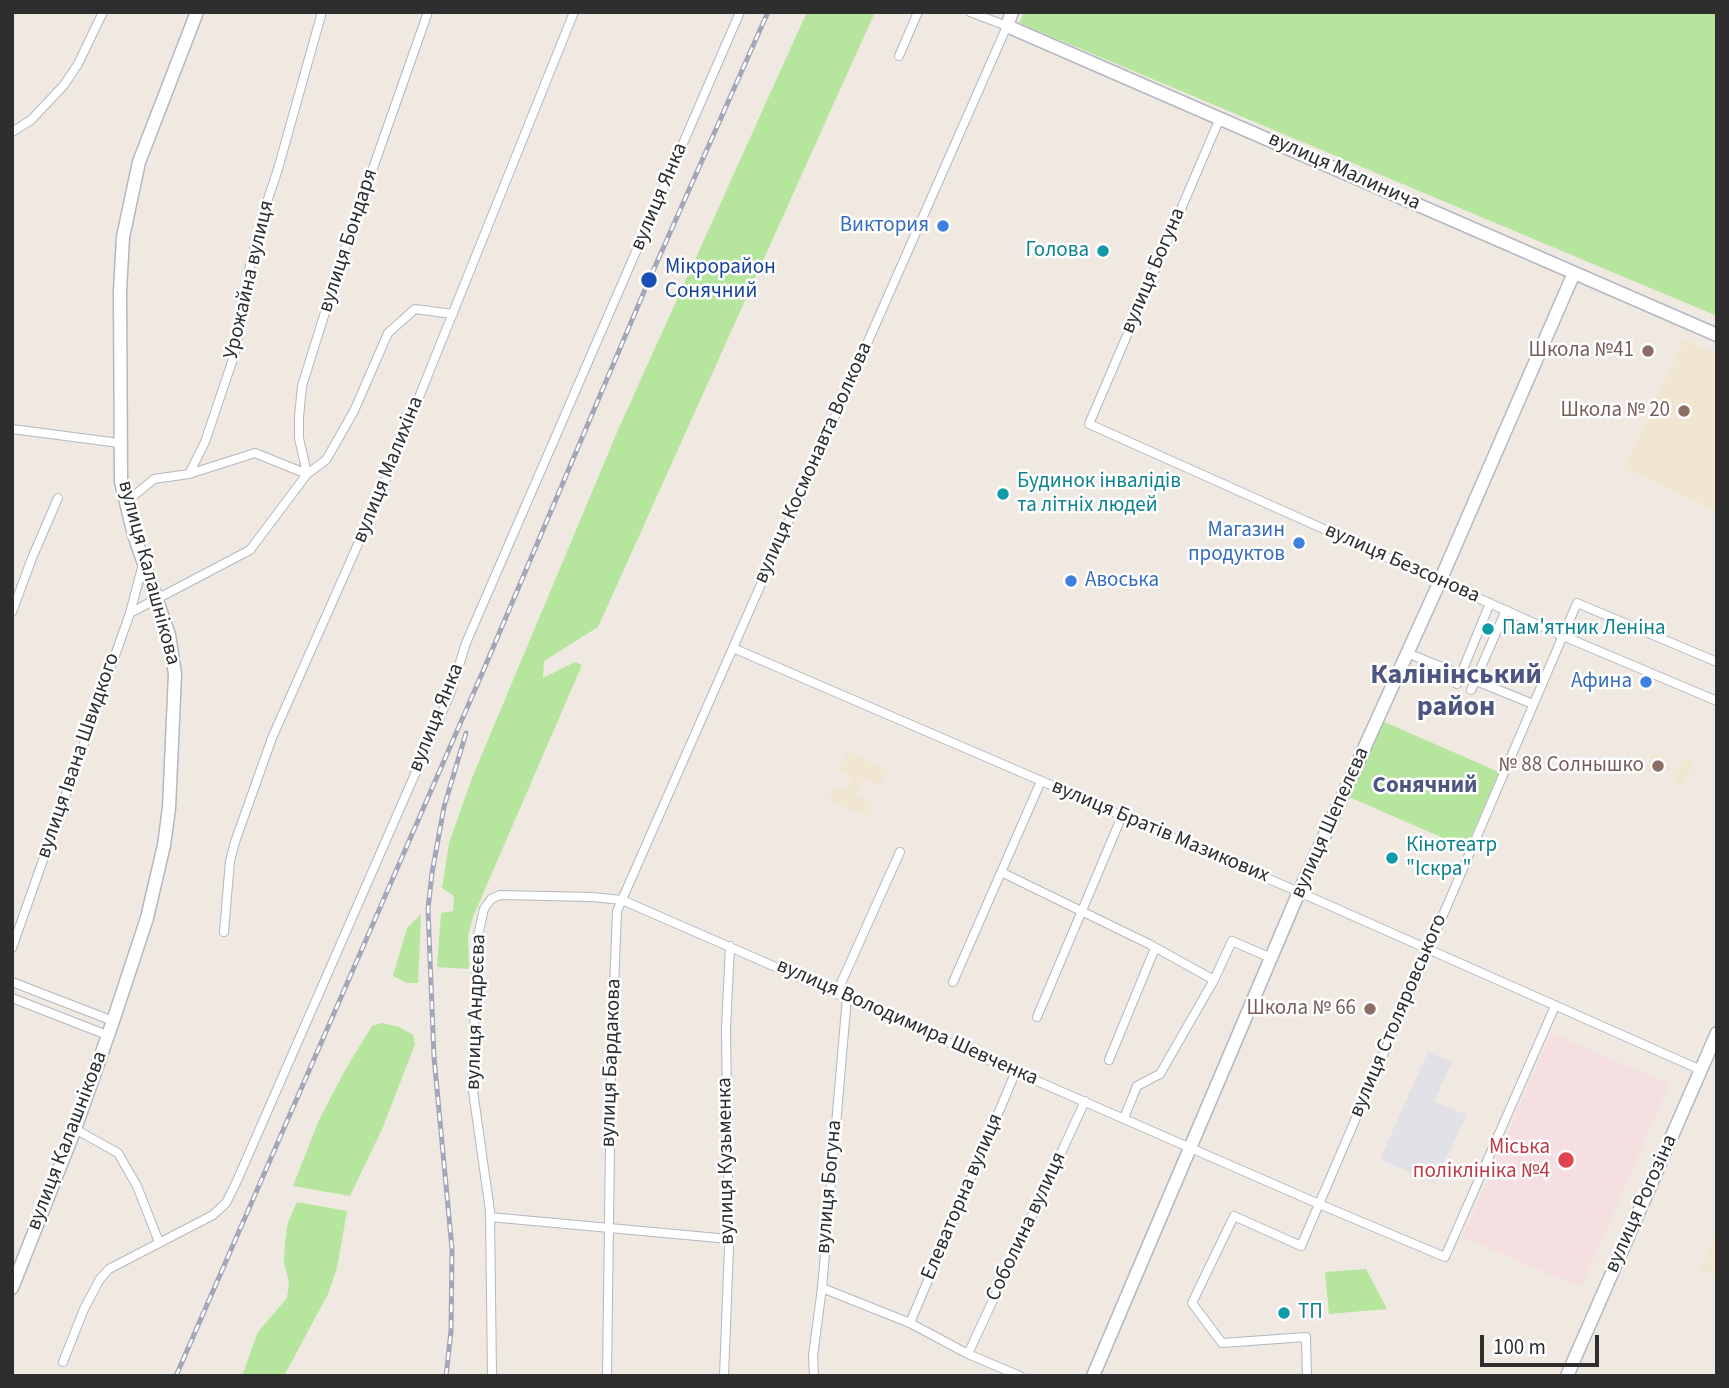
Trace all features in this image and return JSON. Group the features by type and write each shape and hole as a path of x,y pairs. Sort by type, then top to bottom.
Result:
{"street":[{"path":"12,132 31,120 64,85 78,64 103,12"},
{"name":"вулиця Калашнікова","path":"12,1288 75,1129 113,1021 147,918 164,845 169,808 175,674 169,635 143,564 125,503 120,473 120,291 123,237 139,162 197,12"},
{"name":"Урожайна вулиця","path":"189,474 205,442 234,356 249,288 249,270 263,214 322,12"},
{"name":"вулиця Бондаря","path":"307,474 299,438 302,386 347,242 428,12"},
{"name":"вулиця Малихіна","path":"224,932 230,861 239,827 272,738 378,499 574,12"},
{"name":"вулиця Янка","path":"63,1362 84,1309 100,1279 109,1269 213,1215 226,1203 450,694 466,643 740,12"},
{"path":"900,56 918,12"},
{"name":"вулиця Малинича","path":"970,12 1717,335"},
{"path":"1007,26 1012,12"},
{"name":"вулиця Космонавта Волкова","path":"622,900 1007,26"},
{"name":"вулиця Богуна","path":"1089,424 1220,118"},
{"name":"вулиця Шепелєва","path":"1093,1376 1299,892 1440,580 1574,273"},
{"path":"130,613 250,550 307,474 326,460 354,411 388,333 415,309 453,314"},
{"name":"вулиця Безсонова","path":"1089,424 1563,636 1717,701"},
{"path":"12,429 119,443"},
{"path":"125,503 155,479 189,474 255,453 307,474"},
{"path":"12,612 58,498"},
{"name":"вулиця Івана Швидкого","path":"12,948 130,613 143,564"},
{"path":"1457,684 1490,603"},
{"name":"вулиця Столяровського","path":"1307,1376 1306,1337 1222,1343 1192,1303 1234,1216 1301,1247 1577,603 1717,663"},
{"path":"1471,690 1506,610"},
{"name":"вулиця Братів Мазикових","path":"733,648 1299,892 1701,1070"},
{"path":"1407,653 1533,704"},
{"path":"953,982 1041,781"},
{"path":"1037,1017 1122,816"},
{"path":"836,992 900,852"},
{"path":"1001,872 1214,980"},
{"name":"вулиця Андрєєва","path":"492,1376 490,1217 472,1084 478,935 484,909 491,899 500,895 622,900"},
{"name":"вулиця Володимира Шевченка","path":"622,900 1446,1257 1555,1006"},
{"name":"вулиця Бардакова","path":"607,1376 616,921 622,900"},
{"path":"1124,1118 1137,1086 1160,1074 1214,980 1232,941 1271,958"},
{"name":"вулиця Кузьменка","path":"724,1376 729,1239 726,1029 730,946"},
{"path":"1108,1060 1154,948"},
{"path":"12,982 113,1021"},
{"name":"вулиця Богуна","path":"814,1376 813,1356 822,1288 847,997"},
{"path":"12,998 107,1035"},
{"name":"вулиця Рогозіна","path":"1567,1376 1717,1033"},
{"name":"Елеваторна вулиця","path":"910,1323 1016,1071"},
{"name":"Соболина вулиця","path":"968,1354 1085,1101"},
{"path":"75,1129 118,1153 137,1186 159,1242"},
{"path":"490,1217 729,1239"},
{"path":"822,1288 910,1323 968,1354 1020,1376"}],"shaded area":[{"name":"Школа № 20","path":"1684,339 1717,354 1717,512 1624,468"},
{"name":"№ 88 Солнышко","path":"1654,750 1665,755 1662,763 1678,770 1684,759 1693,763 1684,785 1673,780 1676,774 1663,768 1658,776 1645,770"},
{"path":"848,752 888,769 879,786 864,779 856,795 874,804 870,818 829,800 834,786 846,791 851,776 839,770"},
{"name":"Міська поліклініка №4","path":"1551,1033 1669,1084 1581,1288 1463,1237"},
{"path":"1428,1052 1452,1062 1434,1101 1466,1115 1435,1184 1380,1159"},
{"path":"1717,1230 1717,1276 1700,1269"}],"green space":[{"path":"807,12 875,12 598,627 544,661 543,678 575,662 582,665 473,917 468,936 469,969 437,967 441,913 453,911 454,896 442,888 449,843 472,778 618,430"},
{"path":"1024,12 1717,12 1717,316 1019,23"},
{"path":"1382,721 1499,772 1466,848 1349,797"},
{"path":"421,914 418,983 407,983 393,976 407,928"},
{"path":"382,1023 399,1027 413,1035 415,1044 383,1127 350,1196 293,1186 319,1120 344,1072 372,1026"},
{"path":"297,1202 347,1211 337,1268 328,1294 284,1376 242,1376 258,1332 287,1298 289,1283 284,1262 285,1242 288,1222"},
{"path":"1366,1269 1387,1309 1329,1314 1325,1272"}],"railway":[{"path":"176,1376 484,669 649,280 768,12"},
{"path":"446,1376 451,1331 452,1249 434,1057 428,909 444,807 466,733"}],"place":[{"name":"Виктория","path":"943,226"},
{"name":"Голова","path":"1103,251"},
{"name":"Мікрорайон Сонячний","path":"649,280"},
{"name":"Школа №41","path":"1648,351"},
{"name":"Школа № 20","path":"1684,411"},
{"name":"Будинок інвалідів та літніх людей","path":"1003,494"},
{"name":"Магазин продуктов","path":"1299,543"},
{"name":"Авоська","path":"1071,581"},
{"name":"Пам'ятник Леніна","path":"1488,629"},
{"name":"Афина","path":"1646,682"},
{"name":"№ 88 Солнышко","path":"1658,766"},
{"name":"Кінотеатр \"Іскра\"","path":"1392,858"},
{"name":"Школа № 66","path":"1370,1009"},
{"name":"Міська поліклініка №4","path":"1566,1160"},
{"name":"ТП","path":"1284,1313"}],"district":[{"name":"Калінінський район","path":"1456,693"},
{"name":"Сонячний","path":"1425,787"}]}
